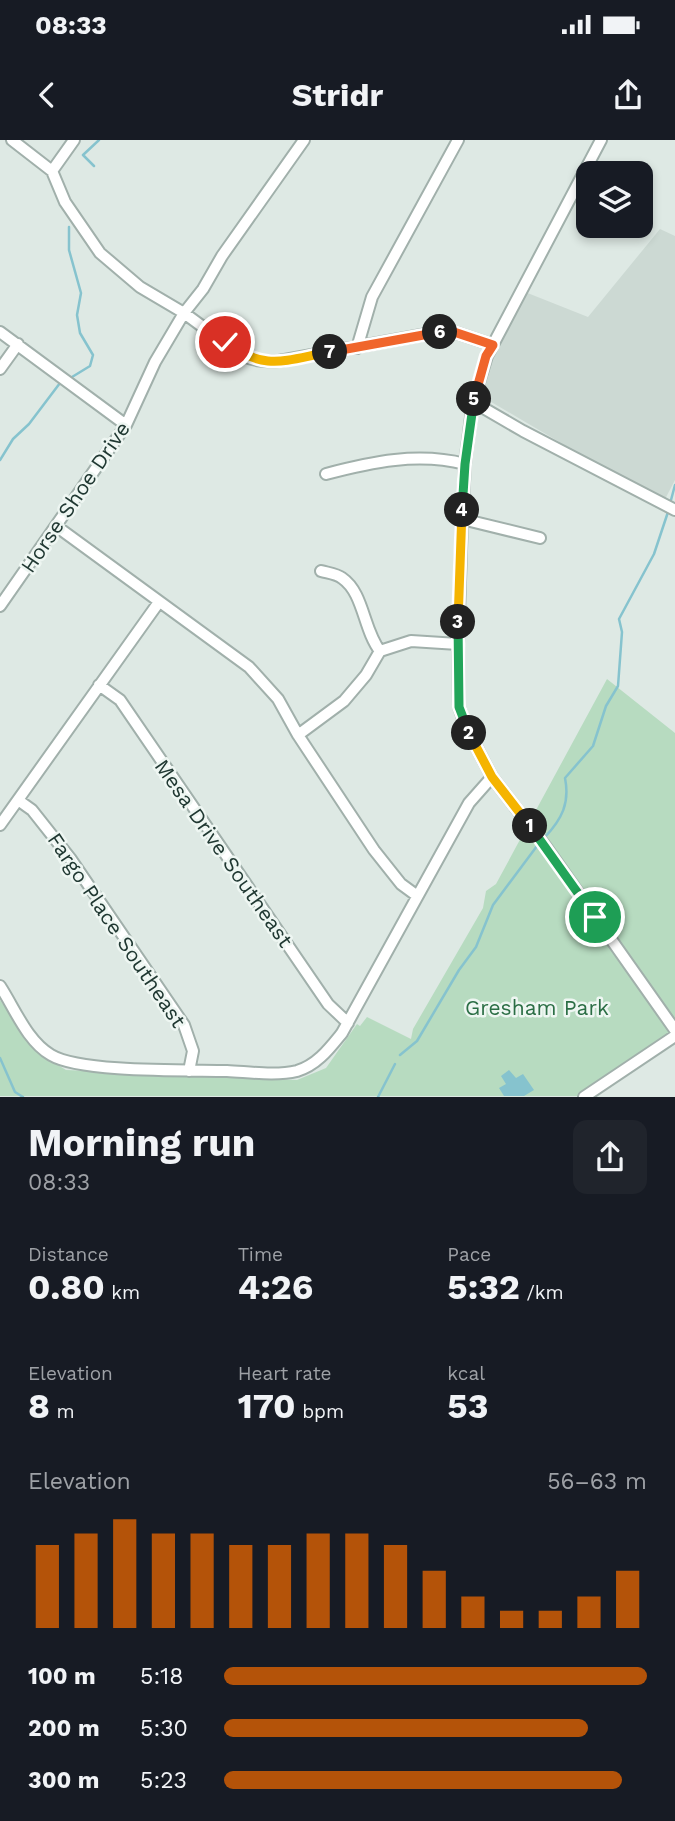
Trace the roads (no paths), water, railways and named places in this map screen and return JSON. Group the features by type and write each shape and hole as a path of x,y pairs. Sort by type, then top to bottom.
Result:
{"street":[{"path":"12,140 52,170 65,202 100,253 140,287 184,313 241,355 261,362 357,348 438,332 454,332 493,345"},
{"path":"52,170 74,140"},
{"name":"Horse Shoe Drive","path":"0,606 126,425 155,362 184,313 304,140"},
{"path":"357,348 372,298 458,140"},
{"path":"601,140 486,356 473,401 465,464 462,519 459,707 466,727 492,777 546,847 675,1030"},
{"path":"0,332 126,425"},
{"path":"0,369 18,345"},
{"path":"473,401 523,431 675,510"},
{"path":"326,474 360,465 412,458 444,458 465,464"},
{"path":"462,519 540,538"},
{"path":"56,526 249,667 278,699 298,735 374,850 401,884 416,895"},
{"path":"321,571 341,577 353,589 370,638 380,650"},
{"path":"0,825 159,602"},
{"path":"298,735 344,701 366,675 380,650 411,641 458,644"},
{"name":"Mesa Drive Southeast","path":"99,685 120,700 328,1004 348,1023"},
{"path":"0,986 37,1044 51,1055 86,1064 189,1071 295,1071 307,1067 325,1053 348,1023 416,895 469,803 492,777"},
{"name":"Fargo Place Southeast","path":"18,800 32,810 71,858 184,1025 193,1051 189,1071"},
{"path":"584,1097 675,1036"}],"water":[{"path":"509,1070 516,1078 523,1074 534,1090 524,1096 504,1096 499,1088 506,1084 501,1076"}],"waterway":[{"path":"94,166 83,155 99,140"},
{"path":"69,227 69,250 81,293 77,315 80,333 93,355 90,366 72,377"},
{"path":"0,460 13,439 29,424 60,383"},
{"path":"671,500 675,485"},
{"path":"545,837 563,810 565,778 593,746 606,706 618,686 622,632 619,619 654,554 668,512"},
{"path":"400,1055 417,1041 459,970 476,947 493,905 537,846"},
{"path":"0,1058 15,1092 23,1097"},
{"path":"378,1097 395,1064"}],"park label":[{"name":"Gresham Park","path":"537,1007"}]}
